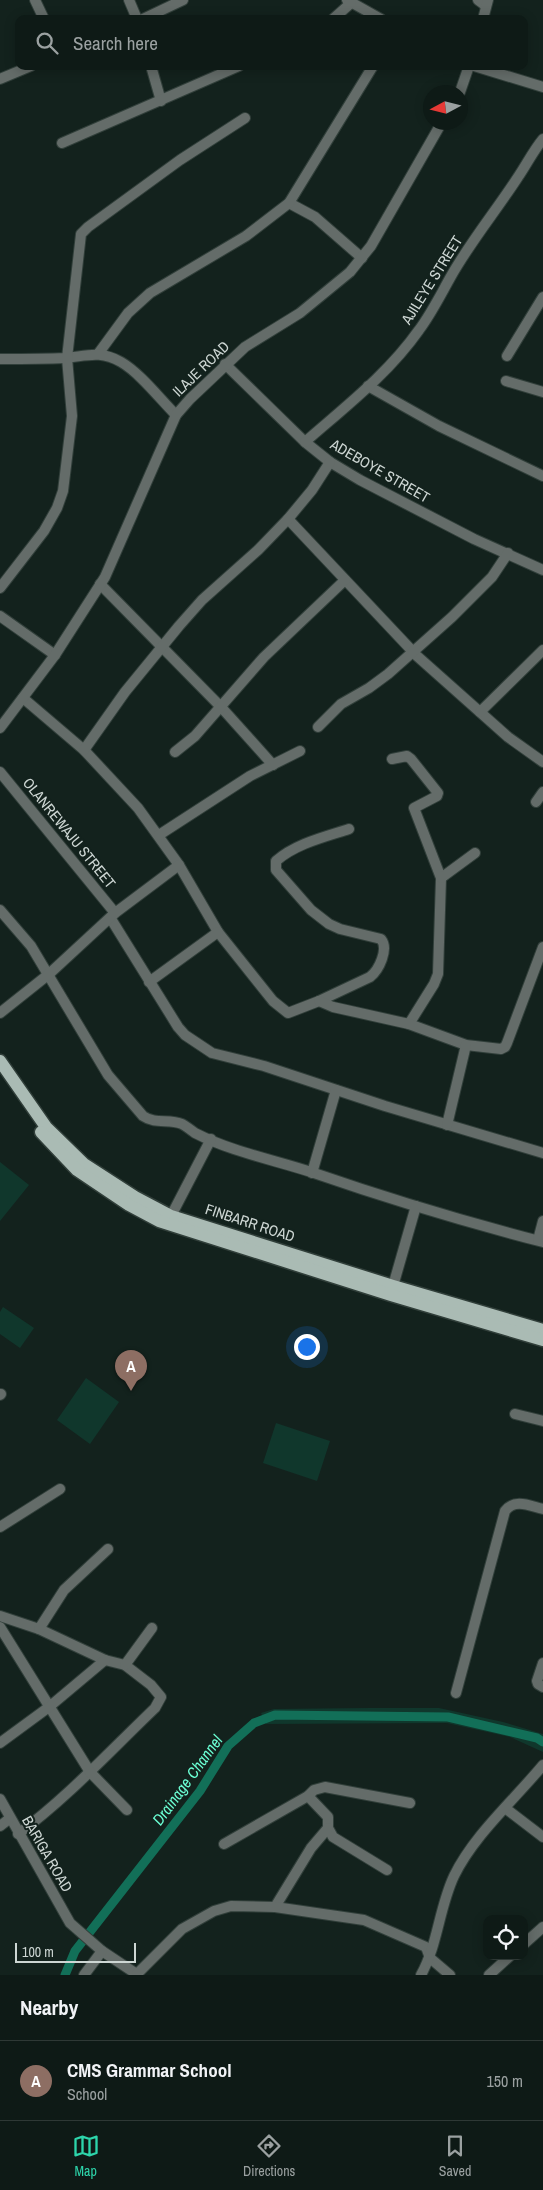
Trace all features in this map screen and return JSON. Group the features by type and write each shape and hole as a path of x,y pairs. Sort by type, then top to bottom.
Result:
{"main road":[{"name":"FINBARR ROAD","path":"0,1061 46,1127 84,1164 135,1197 171,1216 393,1286 543,1330"},
{"name":"FINBARR ROAD","path":"0,1075 40,1131 77,1170 129,1205 160,1222 391,1295 543,1340"}],"street":[{"path":"35,0 42,15"},
{"path":"130,0 135,15"},
{"path":"151,15 183,0"},
{"path":"337,15 349,2 373,15"},
{"path":"483,15 484,2"},
{"path":"0,79 21,70"},
{"path":"152,70 161,101"},
{"path":"62,143 230,70"},
{"path":"98,354 128,314 150,293 246,236 289,203 371,70"},
{"path":"462,85 468,70"},
{"path":"487,70 543,87"},
{"path":"0,588 44,531 63,491 72,416 67,358 81,234 180,160 245,118"},
{"name":"ILAJE ROAD","path":"0,728 55,655 100,584 117,551 132,511 176,415 190,398 245,347 300,313 350,272 371,246 437,130"},
{"name":"AJILEYE STREET","path":"305,442 382,375 419,332 435,308 450,277 472,242 518,176 530,155 543,139"},
{"path":"289,203 315,217 362,258"},
{"path":"507,356 543,297"},
{"path":"0,359 67,358 86,353 112,358 129,368 176,415"},
{"name":"ADEBOYE STREET","path":"225,364 305,442 330,462 474,539 543,570"},
{"path":"506,381 543,392"},
{"path":"368,386 439,426 543,476"},
{"path":"84,750 125,692 162,646 202,600 258,550 288,519 312,490 330,462"},
{"path":"288,519 413,651 480,712 543,762"},
{"path":"318,727 341,704 369,688 478,594 508,553"},
{"path":"175,752 195,736 264,658 345,580"},
{"path":"100,584 221,706 273,765"},
{"path":"0,616 55,655"},
{"path":"480,712 543,650"},
{"path":"23,698 84,750 115,781 159,835 218,932 262,988 284,1010 293,1012 370,977 376,972 383,953 381,939 340,929 319,917 290,888 276,870 274,864 297,848 349,829"},
{"path":"159,835 250,776 300,751"},
{"path":"392,759 407,756 411,759 436,789 437,796 414,808 441,878 438,974 434,984 409,1024"},
{"name":"OLANREWAJU STREET","path":"0,772 113,916 149,982 185,1035 212,1053 264,1066 446,1125 543,1153"},
{"path":"536,802 543,792"},
{"path":"441,878 475,853"},
{"path":"0,1013 49,974 113,916 178,865"},
{"path":"0,910 31,946 108,1075 143,1116 156,1122 171,1121 182,1124 211,1139 312,1173 416,1206 540,1241 543,1221"},
{"path":"149,982 218,932"},
{"path":"319,1001 334,1007 409,1024 466,1045 501,1049 505,1047 543,947"},
{"path":"446,1125 466,1045"},
{"path":"312,1173 336,1090"},
{"path":"171,1216 211,1139"},
{"path":"393,1286 416,1206"},
{"path":"515,1414 543,1421"},
{"path":"0,1527 60,1489"},
{"path":"456,1693 506,1511 510,1505 515,1503 543,1509"},
{"path":"39,1629 64,1590 108,1549"},
{"path":"0,1616 39,1629 106,1660 125,1665 150,1685 161,1697 155,1708 52,1809 18,1834"},
{"path":"0,1627 90,1772 127,1810"},
{"path":"125,1665 152,1628"},
{"path":"0,1743 106,1660"},
{"path":"543,1663 537,1681 543,1687"},
{"path":"421,1975 430,1958 454,1877 464,1860 505,1808 543,1765"},
{"path":"224,1844 308,1796 314,1790 325,1787 410,1803"},
{"path":"308,1796 328,1817 328,1828 333,1837 387,1870"},
{"name":"BARIGA ROAD","path":"0,1799 18,1834 70,1923 99,1949 137,1974"},
{"path":"505,1808 543,1838"},
{"path":"0,1826 10,1819"},
{"path":"275,1907 311,1848 328,1828"},
{"path":"137,1974 182,1929 214,1911 231,1906 275,1907 364,1920 426,1947 430,1958 450,1975"},
{"path":"528,1940 543,1927"},
{"path":"84,1975 99,1949"},
{"path":"488,1975 505,1960"}],"green space":[{"path":"0,1162 29,1185 0,1221"},
{"path":"3,1307 34,1328 20,1348 0,1334 0,1312"},
{"path":"86,1378 119,1402 90,1444 57,1420"},
{"path":"276,1423 330,1441 317,1481 263,1463"},
{"path":"439,1708 503,1722 543,1734 543,1752 510,1737 447,1723 266,1724 261,1713 274,1709"}],"waterway":[{"name":"Drainage Channel","path":"65,1975 75,1951 200,1791 228,1746 254,1723 275,1715 448,1717 537,1738 543,1742"}],"place":[{"name":"CMS Grammar School","path":"131,1391"}]}
